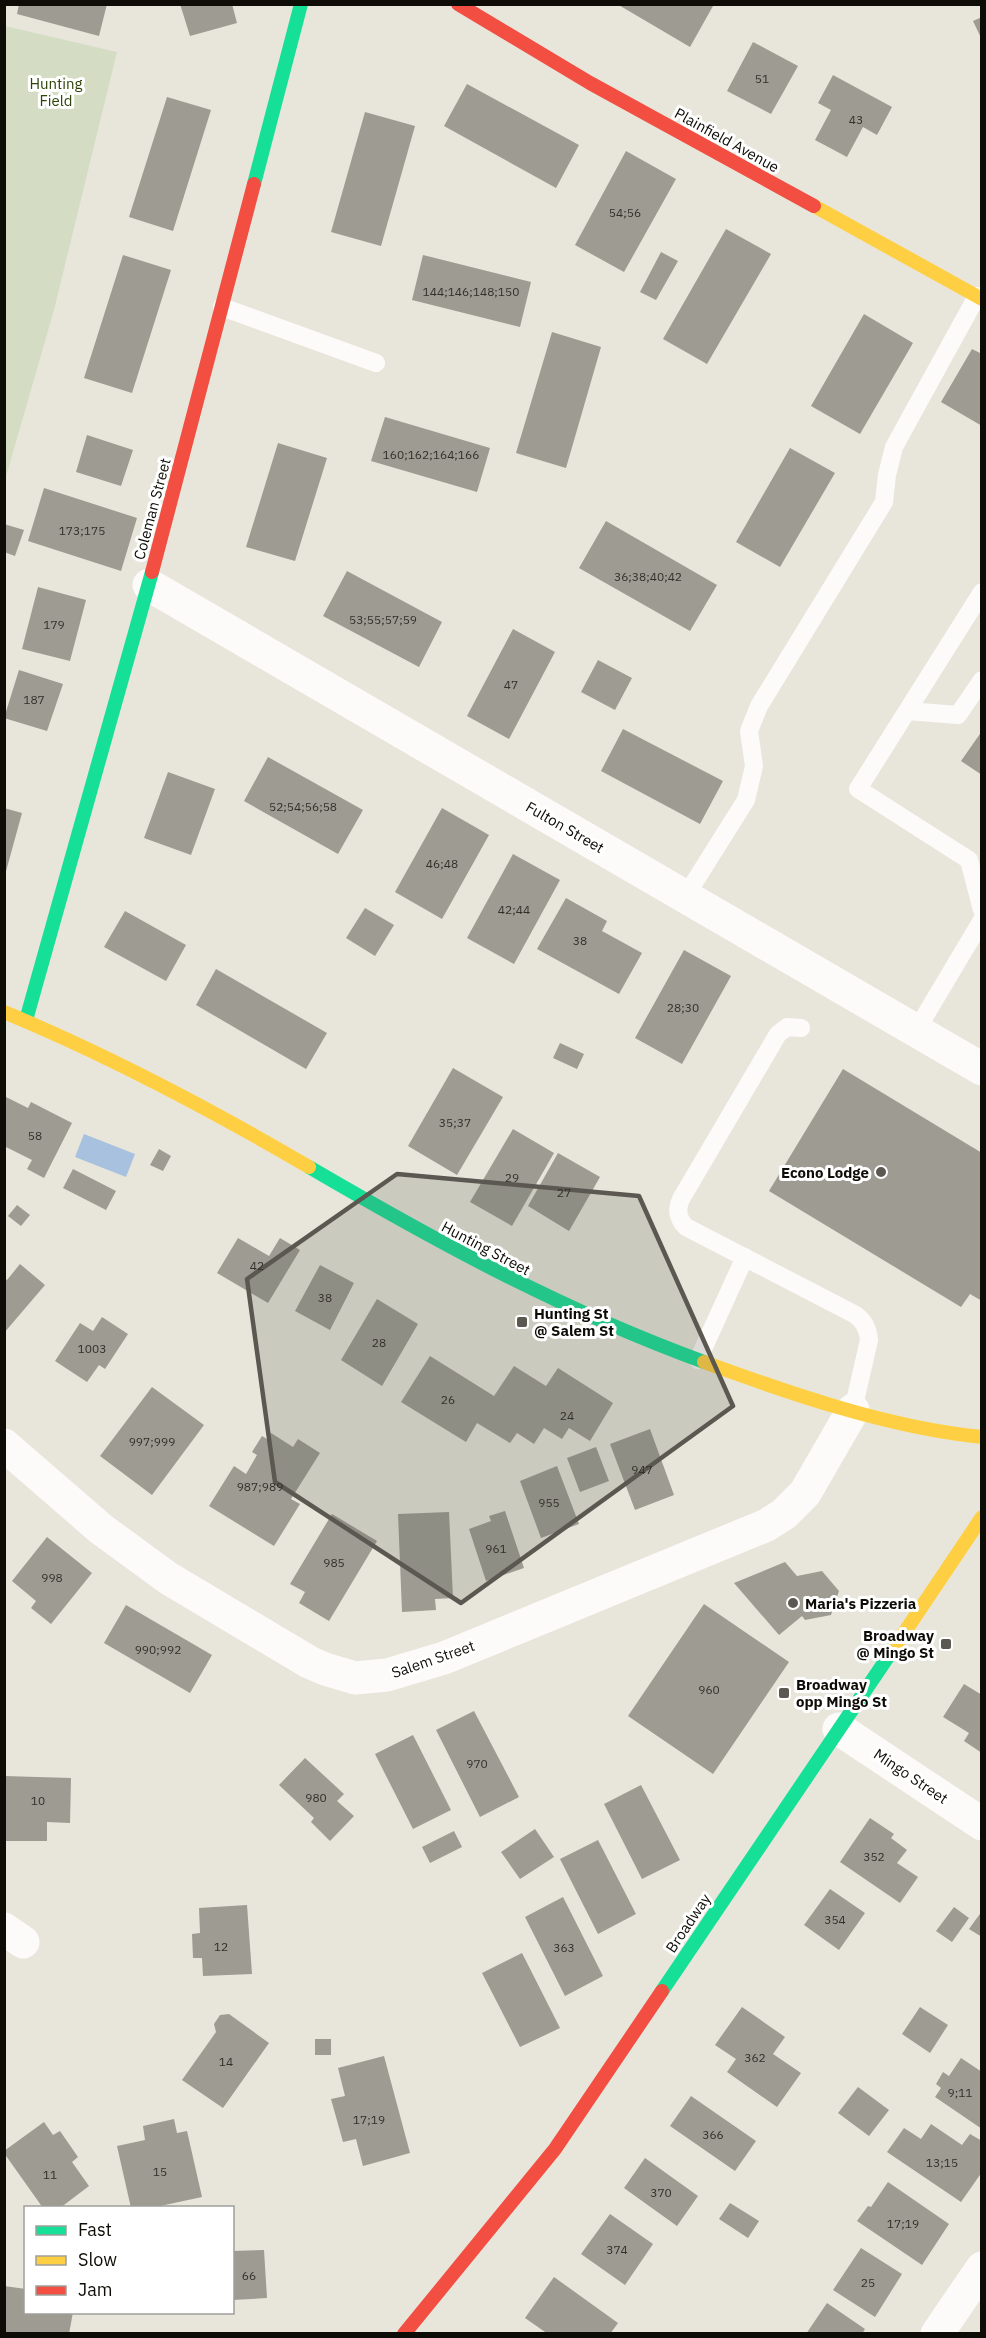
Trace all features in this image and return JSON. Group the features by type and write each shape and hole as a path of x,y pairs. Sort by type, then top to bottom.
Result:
{"main road":[{"name":"Coleman Street","path":"26,1020 149,585 301,4"},
{"name":"Plainfield Avenue","path":"458,4 590,83 979,297"},
{"name":"Hunting Street","path":"4,1012 85,1046 167,1087 511,1281 595,1321 698,1360 853,1410 928,1430 981,1437"},
{"name":"Broadway","path":"404,2334 555,2149 979,1527"}],"street":[{"name":"Fulton Street","path":"149,585 981,1069"},
{"name":"Salem Street","path":"4,1445 101,1529 168,1578 207,1603 309,1662 341,1675 369,1677 387,1675 444,1658 767,1525 784,1514 805,1494 853,1410"},
{"name":"Mingo Street","path":"840,1729 981,1824"},
{"path":"937,2334 981,2268"}],"lane":[{"path":"685,897 746,800 753,766 749,732 759,706 884,502 887,475 894,447 979,297"},
{"path":"222,307 376,363"},
{"path":"981,592 858,789 969,860 981,910"},
{"path":"907,711 958,715 981,680"},
{"path":"916,1031 981,920"},
{"path":"801,1028 787,1027 778,1034 679,1203 679,1216 686,1227 854,1314 862,1321 869,1340 853,1410"},
{"path":"698,1360 746,1257"}],"highlighted area":[{"path":"397,1174 639,1196 733,1406 461,1603 275,1482 247,1279"}],"green space":[{"name":"Hunting Field","path":"5,26 117,52 54,310 5,480"}],"water":[{"path":"84,1134 135,1154 126,1177 75,1157"}],"building":[{"path":"19,4 107,4 99,36 17,14"},
{"path":"180,4 232,4 237,23 190,36"},
{"path":"617,4 711,4 713,6 690,47"},
{"path":"982,17 982,40 973,21"},
{"path":"753,42 798,66 771,114 727,91"},
{"path":"833,75 892,107 877,135 863,127 847,157 815,140 831,110 818,103"},
{"path":"467,84 579,145 556,188 444,126"},
{"path":"167,97 211,110 173,231 129,217"},
{"path":"365,112 415,126 381,246 331,232"},
{"path":"626,151 676,179 624,272 575,245"},
{"path":"726,229 771,254 707,364 663,339"},
{"path":"661,252 678,261 656,300 640,292"},
{"path":"123,255 171,270 132,393 84,378"},
{"path":"423,255 531,282 520,327 412,300"},
{"path":"864,314 913,343 860,434 811,406"},
{"path":"552,332 601,347 566,468 516,453"},
{"path":"972,349 982,354 982,426 941,402"},
{"path":"385,417 490,448 477,492 371,461"},
{"path":"87,435 133,450 121,486 76,472"},
{"path":"278,443 327,458 295,561 246,547"},
{"path":"790,448 835,473 780,567 736,542"},
{"path":"44,488 137,518 121,571 28,541"},
{"path":"606,521 717,585 690,631 579,568"},
{"path":"4,524 24,530 15,556 4,552"},
{"path":"347,571 442,622 419,667 323,616"},
{"path":"38,587 86,600 70,661 22,649"},
{"path":"513,629 555,652 509,739 467,716"},
{"path":"598,660 632,678 615,710 581,692"},
{"path":"19,670 63,684 47,731 4,718"},
{"path":"623,729 723,781 700,824 601,771"},
{"path":"982,731 982,775 961,761"},
{"path":"268,757 363,810 338,854 244,801"},
{"path":"168,772 215,789 191,855 144,838"},
{"path":"4,808 22,813 5,875 4,875"},
{"path":"442,808 489,835 442,919 395,892"},
{"path":"513,854 560,880 514,964 467,938"},
{"path":"566,898 607,921 602,931 642,953 619,994 537,949"},
{"path":"365,908 394,925 375,956 346,938"},
{"path":"125,911 186,945 166,981 104,947"},
{"path":"684,950 731,976 682,1064 635,1038"},
{"path":"216,969 327,1033 306,1069 196,1005"},
{"path":"560,1043 584,1054 577,1069 553,1058"},
{"path":"453,1068 503,1097 457,1175 408,1146"},
{"name":"Econo Lodge","path":"843,1069 982,1153 982,1301 970,1294 961,1307 769,1191"},
{"path":"4,1096 28,1108 31,1102 72,1123 44,1178 27,1169 32,1160 4,1146"},
{"path":"513,1129 554,1153 512,1226 470,1202"},
{"path":"159,1149 171,1156 163,1171 150,1165"},
{"path":"558,1153 600,1177 569,1231 528,1206"},
{"path":"73,1169 116,1191 106,1210 63,1188"},
{"path":"17,1205 30,1215 21,1226 8,1216"},
{"path":"238,1238 269,1256 280,1238 300,1250 268,1303 217,1273"},
{"path":"20,1264 45,1285 4,1333 4,1278 7,1280"},
{"path":"320,1265 354,1283 330,1330 295,1311"},
{"path":"377,1299 418,1324 382,1386 341,1360"},
{"path":"102,1317 128,1334 105,1369 99,1365 87,1382 55,1361 80,1323 93,1331"},
{"path":"430,1356 494,1396 514,1366 546,1386 558,1368 613,1403 590,1441 569,1428 562,1439 544,1428 534,1444 517,1433 510,1443 477,1423 466,1442 401,1402"},
{"path":"152,1387 204,1425 152,1495 100,1456"},
{"path":"650,1429 674,1495 635,1510 610,1444"},
{"path":"271,1433 293,1447 298,1439 320,1453 291,1499 300,1504 274,1546 209,1506 234,1466 246,1474 257,1455 252,1452 262,1436 267,1439"},
{"path":"596,1447 609,1481 580,1492 567,1458"},
{"path":"557,1466 579,1524 541,1538 520,1481"},
{"path":"505,1511 524,1568 486,1581 469,1529 491,1521 489,1516"},
{"path":"449,1512 453,1598 435,1599 436,1610 402,1612 398,1514"},
{"path":"332,1514 377,1541 329,1621 299,1603 305,1592 290,1584"},
{"path":"47,1537 92,1573 51,1624 31,1608 36,1601 12,1581"},
{"name":"Maria's Pizzeria","path":"785,1562 797,1576 822,1571 839,1591 831,1615 805,1620 802,1616 779,1635 734,1583"},
{"path":"704,1604 789,1662 713,1774 628,1716"},
{"path":"126,1605 212,1655 190,1693 104,1643"},
{"path":"964,1684 982,1695 982,1753 964,1741 969,1733 943,1717"},
{"path":"474,1711 519,1797 480,1817 436,1730"},
{"path":"413,1735 451,1810 413,1829 375,1754"},
{"path":"305,1758 344,1794 337,1801 354,1816 330,1841 311,1822 314,1818 279,1785"},
{"path":"4,1776 71,1778 70,1823 47,1822 47,1841 4,1841"},
{"path":"641,1785 680,1860 642,1879 604,1804"},
{"path":"870,1818 894,1834 891,1838 907,1850 897,1863 918,1877 900,1903 840,1862"},
{"path":"535,1829 554,1857 520,1879 501,1852"},
{"path":"454,1831 462,1847 430,1863 422,1847"},
{"path":"598,1840 636,1914 598,1934 560,1859"},
{"path":"830,1889 865,1913 839,1950 804,1925"},
{"path":"563,1897 603,1976 565,1996 525,1917"},
{"path":"247,1905 252,1974 203,1976 202,1958 193,1958 192,1934 200,1933 199,1908"},
{"path":"954,1907 969,1918 952,1942 936,1931"},
{"path":"982,1911 982,1937 969,1929"},
{"path":"522,1953 560,2028 520,2047 482,1973"},
{"path":"742,2007 785,2037 773,2054 801,2073 777,2107 727,2072 736,2059 715,2045"},
{"path":"920,2007 948,2025 930,2053 902,2034"},
{"path":"229,2014 269,2043 223,2108 182,2080 216,2032 214,2024 220,2015"},
{"path":"315,2039 331,2039 331,2055 315,2055"},
{"path":"384,2056 410,2153 363,2166 356,2139 343,2142 331,2099 345,2096 338,2068"},
{"path":"961,2058 982,2072 982,2129 935,2097 941,2088 936,2084 943,2072 949,2076"},
{"path":"858,2087 889,2110 869,2136 838,2113"},
{"path":"691,2096 756,2141 735,2171 670,2126"},
{"path":"174,2119 177,2133 187,2131 202,2197 160,2206 131,2206 117,2146 145,2140 143,2126"},
{"path":"44,2122 53,2135 60,2131 78,2157 72,2162 89,2186 63,2206 42,2206 4,2151"},
{"path":"931,2124 962,2145 970,2134 982,2141 982,2172 961,2202 887,2152 904,2128 921,2139"},
{"path":"645,2158 698,2196 677,2226 624,2188"},
{"path":"888,2182 949,2224 922,2265 857,2221 868,2206 871,2207"},
{"path":"730,2203 759,2221 748,2238 719,2219"},
{"path":"610,2214 653,2244 625,2285 581,2254"},
{"path":"861,2248 902,2274 875,2317 833,2290"},
{"path":"264,2250 267,2298 234,2300 234,2251"},
{"path":"554,2277 618,2323 610,2334 548,2334 525,2318"},
{"path":"4,2286 24,2289 24,2314 73,2314 69,2334 4,2334"},
{"path":"827,2303 865,2329 862,2334 806,2334"}],"traffic: fast":[{"path":"254,184 301,4"},
{"path":"26,1020 152,572"},
{"path":"309,1167 502,1274 601,1320 704,1362"},
{"path":"662,1991 896,1645"}],"traffic: slow":[{"path":"814,206 982,299"},
{"path":"4,1012 159,1084 309,1167"},
{"path":"704,1362 771,1386 877,1418 947,1433 982,1437"},
{"path":"896,1645 982,1517"}],"traffic: jam":[{"path":"458,4 590,83 814,206"},
{"path":"152,572 254,184"},
{"path":"404,2334 555,2149 662,1991"}],"place":[{"name":"Econo Lodge","path":"881,1172"},
{"name":"Hunting St @ Salem St","path":"522,1322"},
{"name":"Maria's Pizzeria","path":"793,1603"},
{"name":"Broadway @ Mingo St","path":"946,1644"},
{"name":"Broadway opp Mingo St","path":"784,1693"}]}
